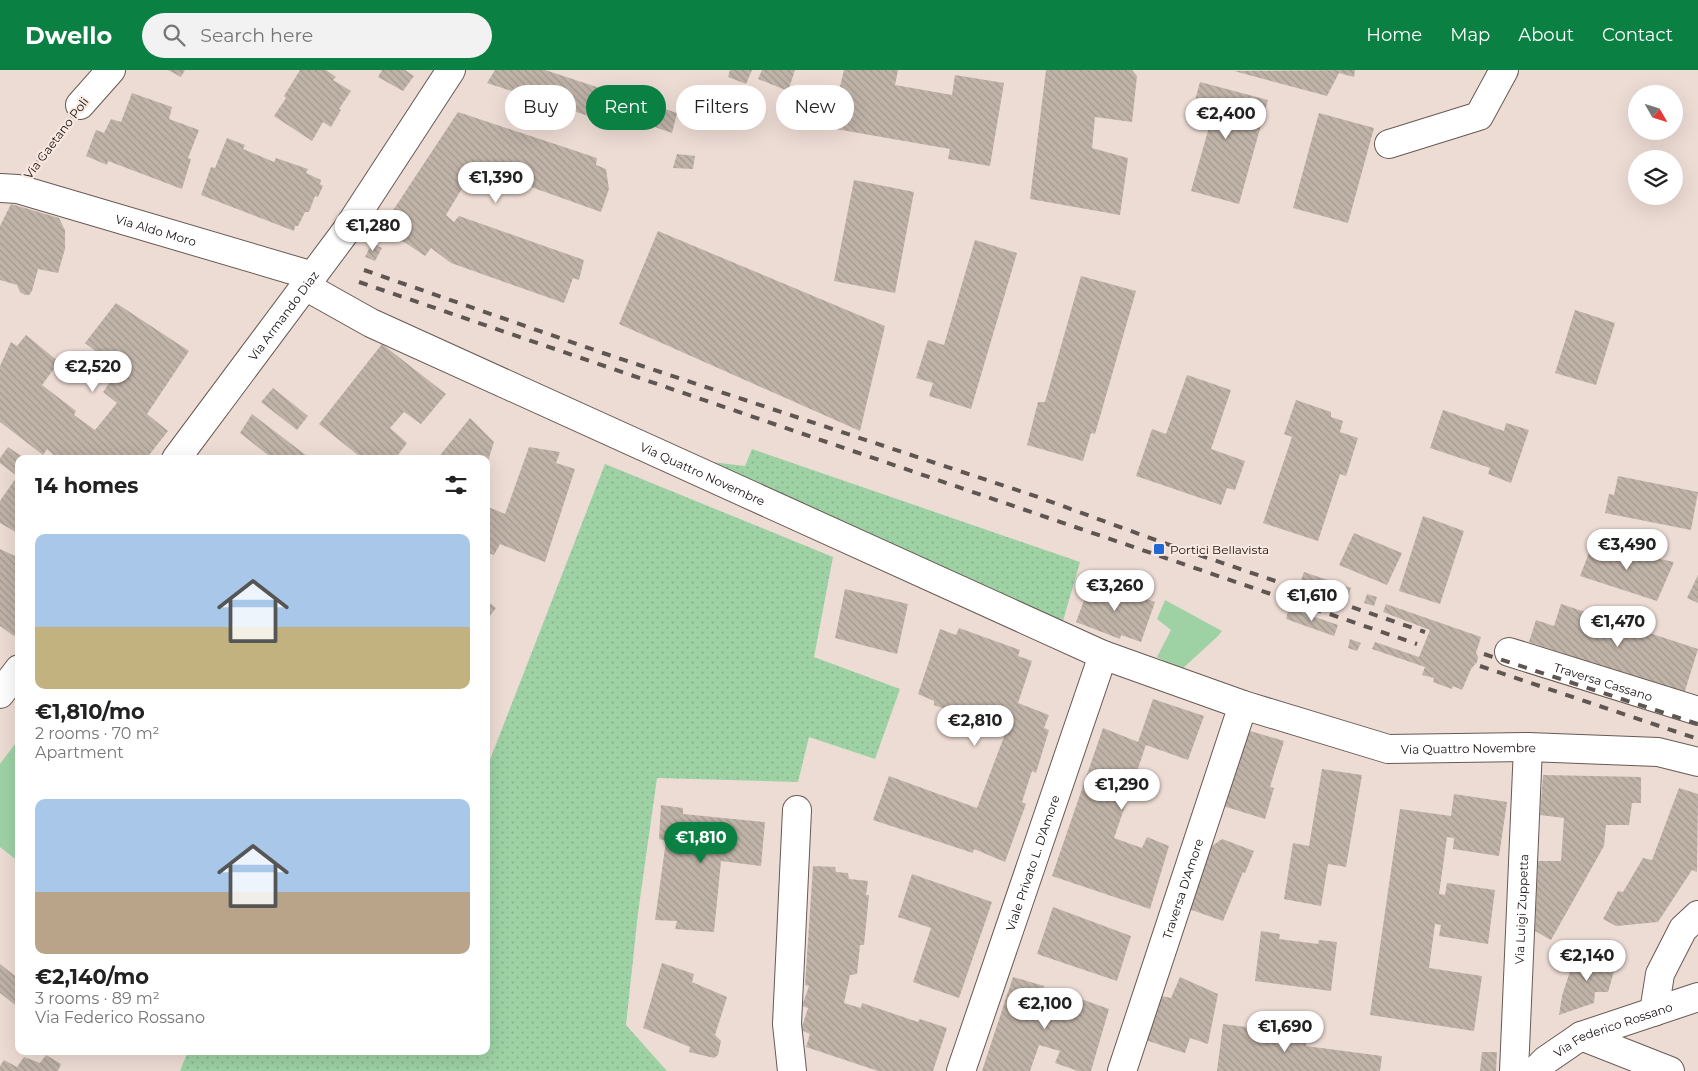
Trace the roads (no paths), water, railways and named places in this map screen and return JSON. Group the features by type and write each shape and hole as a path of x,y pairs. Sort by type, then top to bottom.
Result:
{"street":[{"name":"Via Gaetano Poli","path":"80,105 111,70"},
{"name":"Via Armando Diaz","path":"179,455 346,231 450,70"},
{"path":"1389,144 1479,116 1504,70"},
{"name":"Via Aldo Moro","path":"9,189 309,281"},
{"name":"Via Quattro Novembre","path":"309,281 371,323 1104,655 1243,705 1388,748 1528,748 1658,752 1698,762"},
{"name":"Traversa Cassano","path":"1510,652 1698,711"},
{"name":"Viale Privato L. D'Amore","path":"961,1071 1104,655"},
{"path":"0,694 15,674"},
{"name":"Traversa D'Amore","path":"1122,1071 1243,705"},
{"name":"Via Luigi Zuppetta","path":"1514,1071 1528,748"},
{"path":"792,1071 787,1024 797,810"},
{"path":"1654,1012 1660,974 1683,929 1698,915"},
{"name":"Via Federico Rossano","path":"1535,1071 1546,1060 1581,1036 1698,997"},
{"path":"1581,1036 1670,1071"}],"railway":[{"path":"364,270 603,353 1038,497 1161,542 1425,632"},
{"path":"359,282 1417,644"},
{"path":"1484,654 1698,724"},
{"path":"1480,666 1698,739"}],"place":[{"name":"Portici Bellavista","path":"1159,549"}]}
